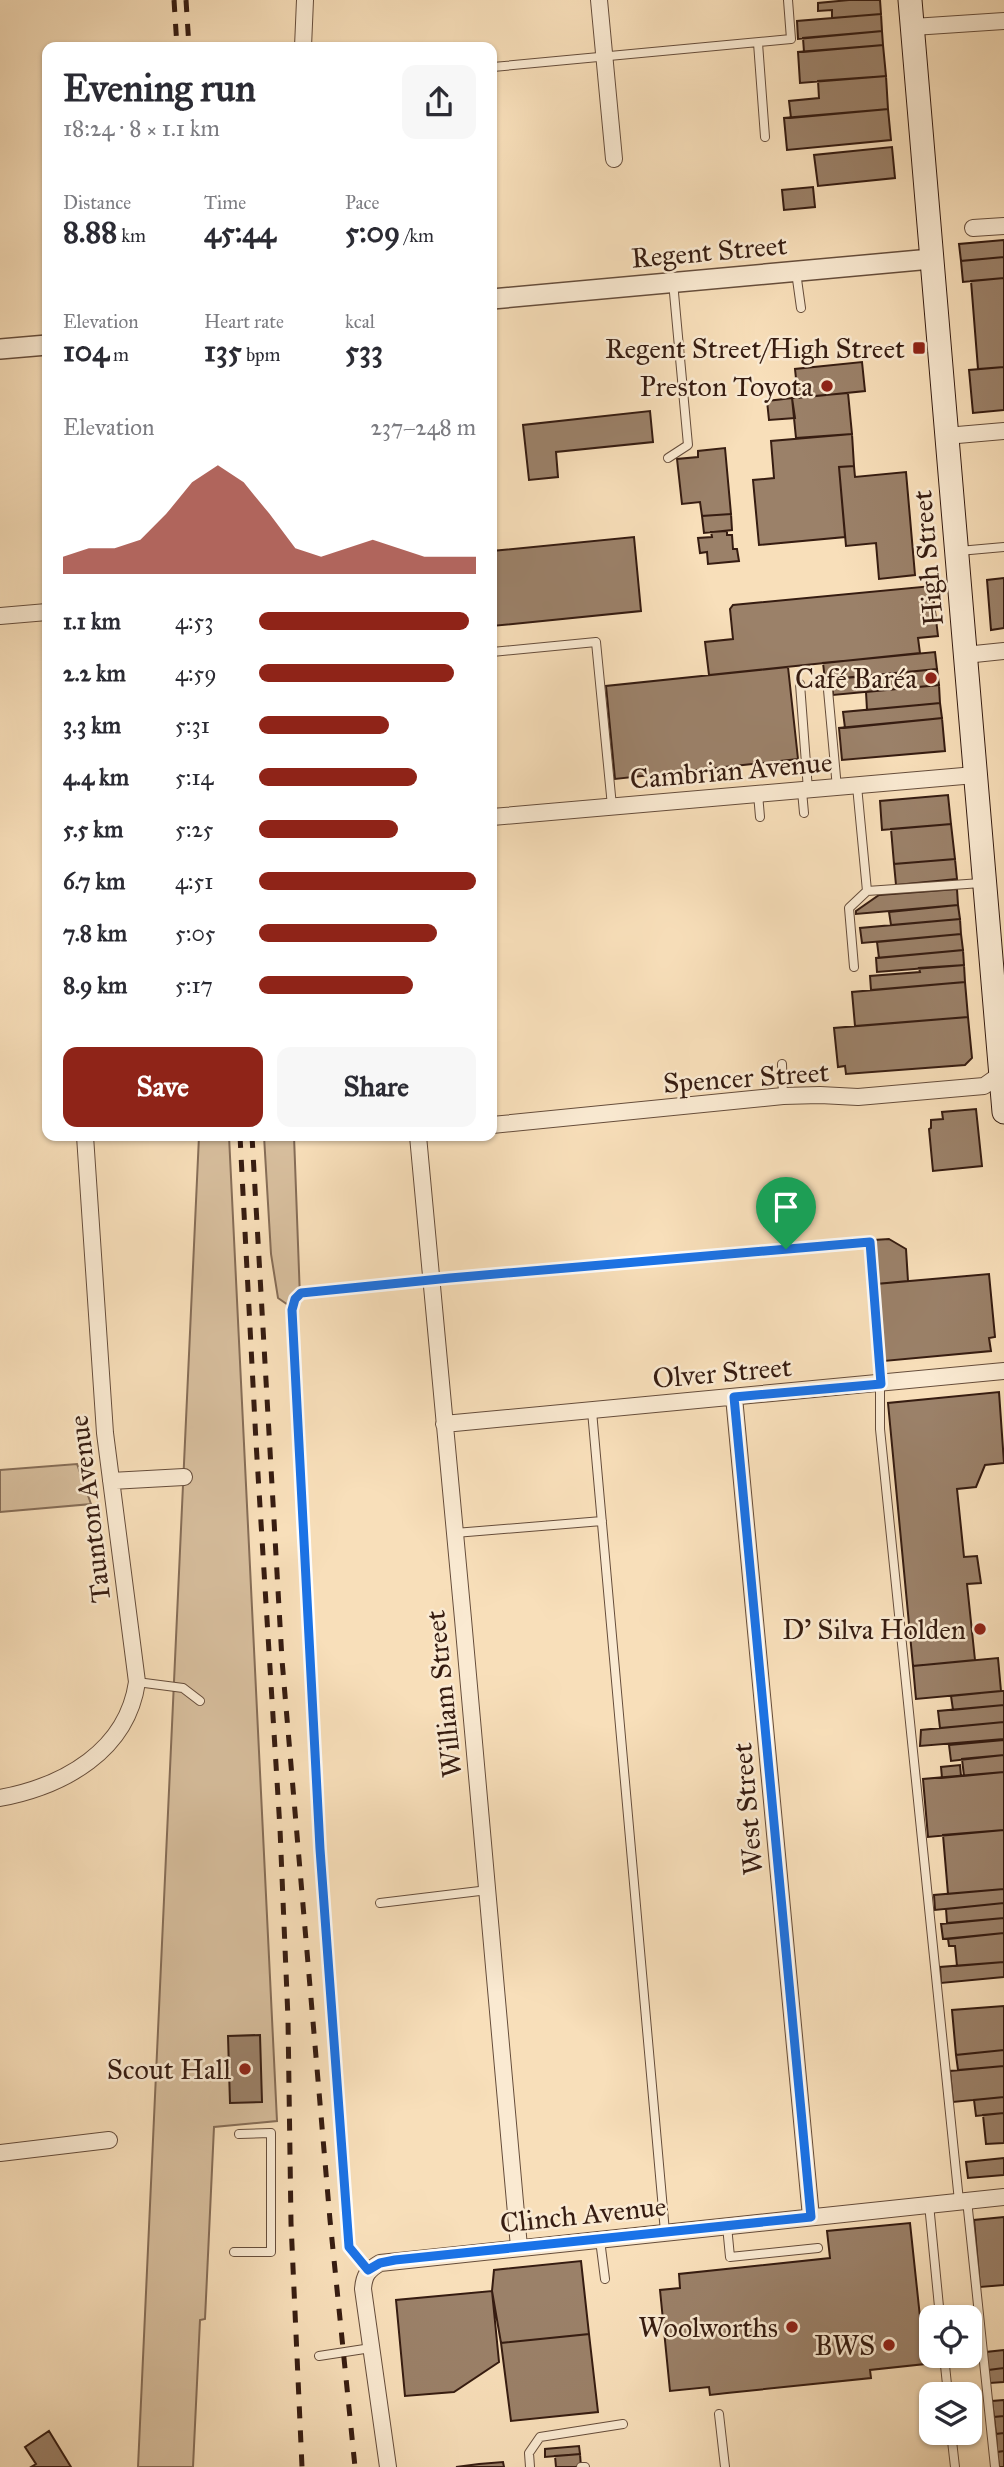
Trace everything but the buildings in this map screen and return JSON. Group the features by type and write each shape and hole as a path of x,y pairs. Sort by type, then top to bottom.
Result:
{"main road":[{"name":"High Street","path":"910,0 1004,1112"}],"street":[{"path":"303,42 305,0"},
{"path":"599,0 614,159"},
{"path":"913,27 1004,21"},
{"path":"973,228 1004,226"},
{"name":"Regent Street","path":"497,299 931,259"},
{"path":"0,349 42,345"},
{"path":"946,436 1004,430"},
{"path":"0,616 42,612"},
{"path":"965,655 1004,651"},
{"name":"Cambrian Avenue","path":"497,817 975,775"},
{"name":"Spencer Street","path":"497,1125 783,1096 858,1097 984,1086 1002,1072"},
{"name":"Taunton Avenue","path":"0,1798 42,1787 92,1762 127,1716 134,1702 138,1682 104,1421 85,1141"},
{"name":"William Street","path":"419,1141 519,2247"},
{"name":"Olver Street","path":"444,1424 1004,1371"},
{"name":"West Street","path":"734,1397 811,2217"},
{"path":"111,1481 184,1477"},
{"path":"0,2153 109,2140"},
{"name":"Clinch Avenue","path":"368,2270 380,2263 395,2260 1004,2197"},
{"path":"368,2270 363,2278 363,2289 388,2467"}],"lane":[{"path":"497,67 604,59 791,39 788,0"},
{"path":"758,43 765,137"},
{"path":"796,271 801,308"},
{"path":"668,458 688,445 673,282"},
{"path":"956,551 1004,547"},
{"path":"497,652 596,642 612,807"},
{"path":"800,684 804,813"},
{"path":"828,690 837,788"},
{"path":"857,786 867,891"},
{"path":"758,794 760,817"},
{"path":"854,967 849,908 867,891 984,882"},
{"path":"782,1063 783,1096"},
{"path":"368,2270 349,2247 319,1835 292,1310 295,1299 301,1293 433,1279 870,1242 881,1384 880,1429 963,2201 995,2467"},
{"path":"592,1411 664,2232"},
{"path":"454,1533 602,1521"},
{"path":"138,1682 183,1688 200,1701"},
{"path":"380,1902 488,1890"},
{"path":"234,2252 271,2252 271,2133 239,2134"},
{"path":"929,2204 939,2305"},
{"path":"727,2226 730,2257 817,2248"},
{"path":"600,2238 605,2279"},
{"path":"318,2356 371,2348"},
{"path":"719,2414 725,2467"},
{"path":"530,2467 530,2453 540,2437 623,2424"},
{"path":"952,2445 955,2467"}],"shaded area":[{"path":"199,1141 229,1141 277,2121 214,2127 205,2319 200,2320 193,2467 138,2467"},
{"path":"264,1141 294,1141 300,1298 294,1309 278,1298 271,1254"},
{"path":"77,1464 91,1504 0,1512 0,1470"}],"railway":[{"path":"174,0 177,42"},
{"path":"186,0 189,42"},
{"path":"240,1141 280,1829 288,2019 291,2223 302,2467"},
{"path":"252,1141 282,1660 330,2220 355,2467"}],"place":[{"name":"Regent Street/High Street","path":"919,348"},
{"name":"Preston Toyota","path":"827,386"},
{"name":"Café Baréa","path":"931,678"},
{"name":"D’ Silva Holden","path":"980,1629"},
{"name":"Scout Hall","path":"245,2069"},
{"name":"Woolworths","path":"792,2327"},
{"name":"BWS","path":"889,2345"}],"route":[{"path":"870,1242 881,1384 734,1397 811,2217 395,2260 380,2263 368,2270 349,2247 320,1849 292,1310 295,1299 301,1293 433,1279 786,1249 870,1242"}]}
